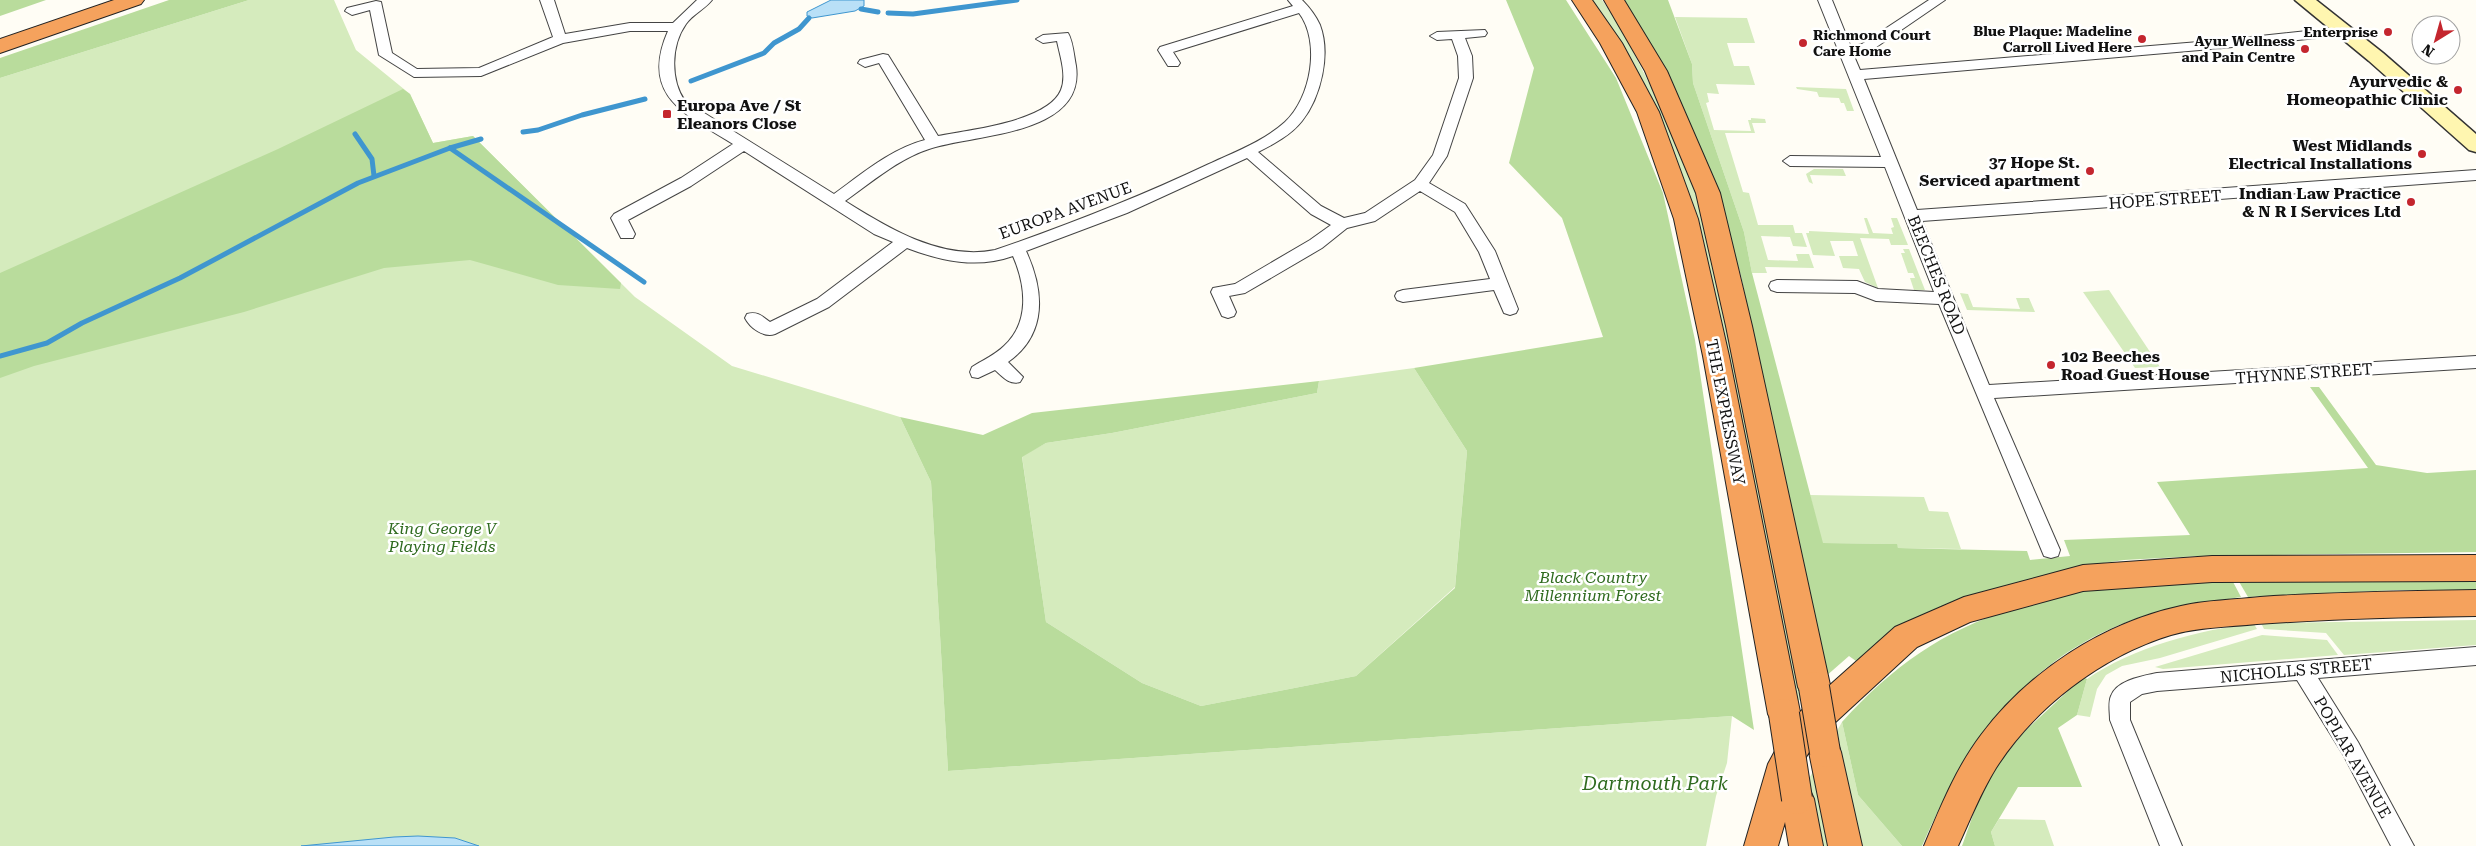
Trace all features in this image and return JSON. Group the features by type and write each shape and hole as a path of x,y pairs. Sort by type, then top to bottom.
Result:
{"highway":[{"path":"0,28 82,0"},
{"path":"0,46 134,0"},
{"name":"THE EXPRESSWAY","path":"1582,0 1612,43 1648,112 1686,219 1716,356 1784,714 1806,846"},
{"name":"THE EXPRESSWAY","path":"1614,0 1656,71 1708,193 1741,335 1845,846"},
{"path":"1761,846 1784,764 1806,727 1906,637 1964,610 2083,578 2212,569 2476,568"},
{"path":"1941,846 1975,773 1994,745 2044,690 2075,666 2111,644 2171,622 2232,613 2306,606 2476,603"}],"street":[{"path":"547,0 560,39"},
{"name":"EUROPA AVENUE","path":"705,0 685,16 677,27 669,56 667,81 672,96 680,104 880,230 905,241 946,254 989,257 1112,214 1248,151 1285,130 1298,118 1308,100 1316,70 1316,37 1312,24 1299,4"},
{"name":"BEECHES ROAD","path":"1825,0 1914,216 1983,392 2051,550"},
{"path":"1848,53 1866,47 1938,0"},
{"path":"2304,0 2344,31 2476,146"},
{"path":"1173,63 1165,50 1299,4"},
{"path":"352,10 376,5 386,55 414,73 480,72 560,39 630,27 677,27"},
{"path":"1855,75 2223,44 2344,31"},
{"path":"1437,36 1480,33"},
{"path":"834,202 894,160 934,142 1013,126 1056,106 1067,94 1069,81 1063,36 1043,39"},
{"path":"1228,312 1219,292 1239,289 1316,244 1342,224 1370,217 1420,184 1440,156 1466,78 1464,56 1458,36"},
{"path":"864,62 883,58 934,142"},
{"path":"627,234 619,218 686,182 742,144"},
{"path":"1248,151 1316,210 1342,224"},
{"path":"1790,161 1891,162"},
{"name":"HOPE STREET","path":"1914,216 2476,175"},
{"path":"1420,184 1460,208 1487,251 1510,309"},
{"path":"753,318 769,330 823,304 905,241"},
{"path":"978,372 1012,349 1030,320 1034,301 1029,272 1017,248"},
{"path":"1404,296 1500,283"},
{"path":"1777,286 1857,287 1876,295 1946,298"},
{"path":"995,360 1014,377"},
{"name":"THYNNE STREET","path":"1983,392 2476,362"},
{"name":"NICHOLLS STREET","path":"2171,846 2120,720 2120,698 2137,686 2158,682 2301,669 2476,656"},
{"name":"POPLAR AVENUE","path":"2301,669 2351,749 2403,846"}],"green space":[{"path":"0,0 46,0 0,16"},
{"path":"169,0 249,0 0,78 0,58"},
{"name":"King George V Playing Fields","path":"249,0 334,0 356,50 410,94 433,143 473,136 635,297 732,366 900,417 931,482 948,771 1732,716 1727,763 1716,796 1706,846 0,846 0,78"},
{"name":"Black Country Millennium Forest","path":"1506,0 1566,0 1616,78 1663,193 1695,340 1754,730 1732,716 948,771 931,482 900,417 983,435 1032,413 1319,381 1317,393 1112,433 1046,443 1022,457 1046,622 1142,683 1201,706 1356,676 1455,588 1467,451 1414,368 1603,337 1562,218 1509,163 1534,68"},
{"path":"1588,0 1602,0 1620,26 1652,89 1708,220 1803,697 1793,706 1708,273"},
{"path":"1620,0 1668,0 1692,64 1693,83 1744,232 1752,273 1823,543 1897,544 1898,548 2027,551 2030,560 2070,556 2064,540 2190,535 2157,482 2368,468 2310,387 2319,387 2376,465 2427,473 2476,470 2476,552 2200,556 2124,560 2077,567 1985,592 1881,642 1856,661 1849,656 1825,677 1741,276 1714,185"},
{"path":"1675,17 1747,18 1755,43 1727,43 1734,66 1749,66 1755,85 1716,84 1719,94 1707,93 1709,102 1706,103 1714,130 1751,131 1748,120 1751,120 1751,118 1765,119 1766,123 1752,123 1755,133 1725,133 1743,192 1749,193 1758,225 1793,225 1795,233 1802,233 1807,247 1793,246 1790,237 1761,236 1768,260 1798,261 1796,254 1809,254 1814,268 1765,267 1767,273 1752,273 1744,232 1693,83 1692,64"},
{"path":"1796,87 1846,89 1854,111 1847,111 1844,103 1841,103 1839,98 1819,97 1817,92 1797,89"},
{"path":"403,89 410,94 433,143 473,136 621,283 620,289 558,285 470,260 384,268 244,312 34,366 0,378 0,273 278,149"},
{"path":"1814,169 1843,169 1846,176 1810,175 1813,184 1809,182 1806,174"},
{"path":"1864,218 1867,218 1873,233 1893,234 1891,228 1894,227 1891,218 1897,218 1908,245 1891,245 1889,239 1860,238 1878,288 1865,282 1859,269 1843,268 1839,256 1858,256 1853,241 1830,241 1835,256 1813,255 1806,233 1809,233 1809,231 1869,234"},
{"path":"1903,249 1909,249 1925,290 1914,290 1910,278 1915,278 1913,273 1908,273 1901,253 1905,253"},
{"path":"2109,290 2160,367 2135,368 2083,292"},
{"path":"1960,293 1968,294 1973,307 2020,309 2016,298 2029,298 2035,312 1967,310"},
{"path":"1414,368 1467,451 1455,587 1356,676 1201,706 1142,683 1046,622 1022,456 1046,443 1112,433 1317,393 1319,381"},
{"path":"1810,495 1924,497 1929,511 1948,512 1961,549 1898,548 1896,544 1822,543"},
{"path":"2232,580 2241,597 2166,610 2121,624 2081,644 2046,668 2015,697 1987,729 1963,765 1941,804 1922,846 1902,846 1858,795 1842,722 1900,667 1941,640 1988,617 2049,597 2120,587"},
{"path":"2238,580 2476,580 2476,590 2397,590 2248,597"},
{"path":"2476,620 2476,645 2344,655 2326,633 2264,629 2261,623"},
{"path":"2254,624 2257,629 2160,658 2122,666 2106,675 2097,689 2090,717 2077,715 2087,679 2124,658 2189,635"},
{"path":"2262,635 2327,640 2338,655 2163,669 2155,667"},
{"path":"2083,677 2087,679 2077,715 2058,728 2082,787 2018,787 1991,832 1995,846 1962,846 1985,781 2023,733"},
{"path":"1842,722 1858,795 1902,846 1859,846 1834,736"},
{"path":"1816,767 1832,846 1821,846 1808,780"},
{"path":"1999,819 2045,820 2054,846 1995,846 1991,832"}],"water":[{"path":"831,0 864,0 864,6 855,11 812,18 807,16 807,12"},
{"path":"394,837 455,838 479,846 301,846"}],"waterway":[{"path":"888,13 913,14 1017,0"},
{"path":"861,9 878,12"},
{"path":"691,81 764,53 774,43 799,29 809,18"},
{"path":"523,132 538,130 582,115 645,99"},
{"path":"355,134 372,159 374,176"},
{"path":"450,148 481,139"},
{"path":"0,356 47,343 82,323 180,278 358,183 450,148"},
{"path":"450,148 644,282"}],"place":[{"name":"Enterprise","path":"2388,32"},
{"name":"Blue Plaque: Madeline Carroll Lived Here","path":"2142,39"},
{"name":"Richmond Court Care Home","path":"1803,43"},
{"name":"Ayur Wellness and Pain Centre","path":"2305,49"},
{"name":"Ayurvedic & Homeopathic Clinic","path":"2458,90"},
{"name":"Europa Ave / St Eleanors Close","path":"667,114"},
{"name":"West Midlands Electrical Installations","path":"2422,154"},
{"name":"37 Hope St. Serviced apartment","path":"2090,171"},
{"name":"Indian Law Practice & N R I Services Ltd","path":"2411,202"},
{"name":"102 Beeches Road Guest House","path":"2051,365"}],"park label":[{"name":"Dartmouth Park","path":"1655,783"}]}
